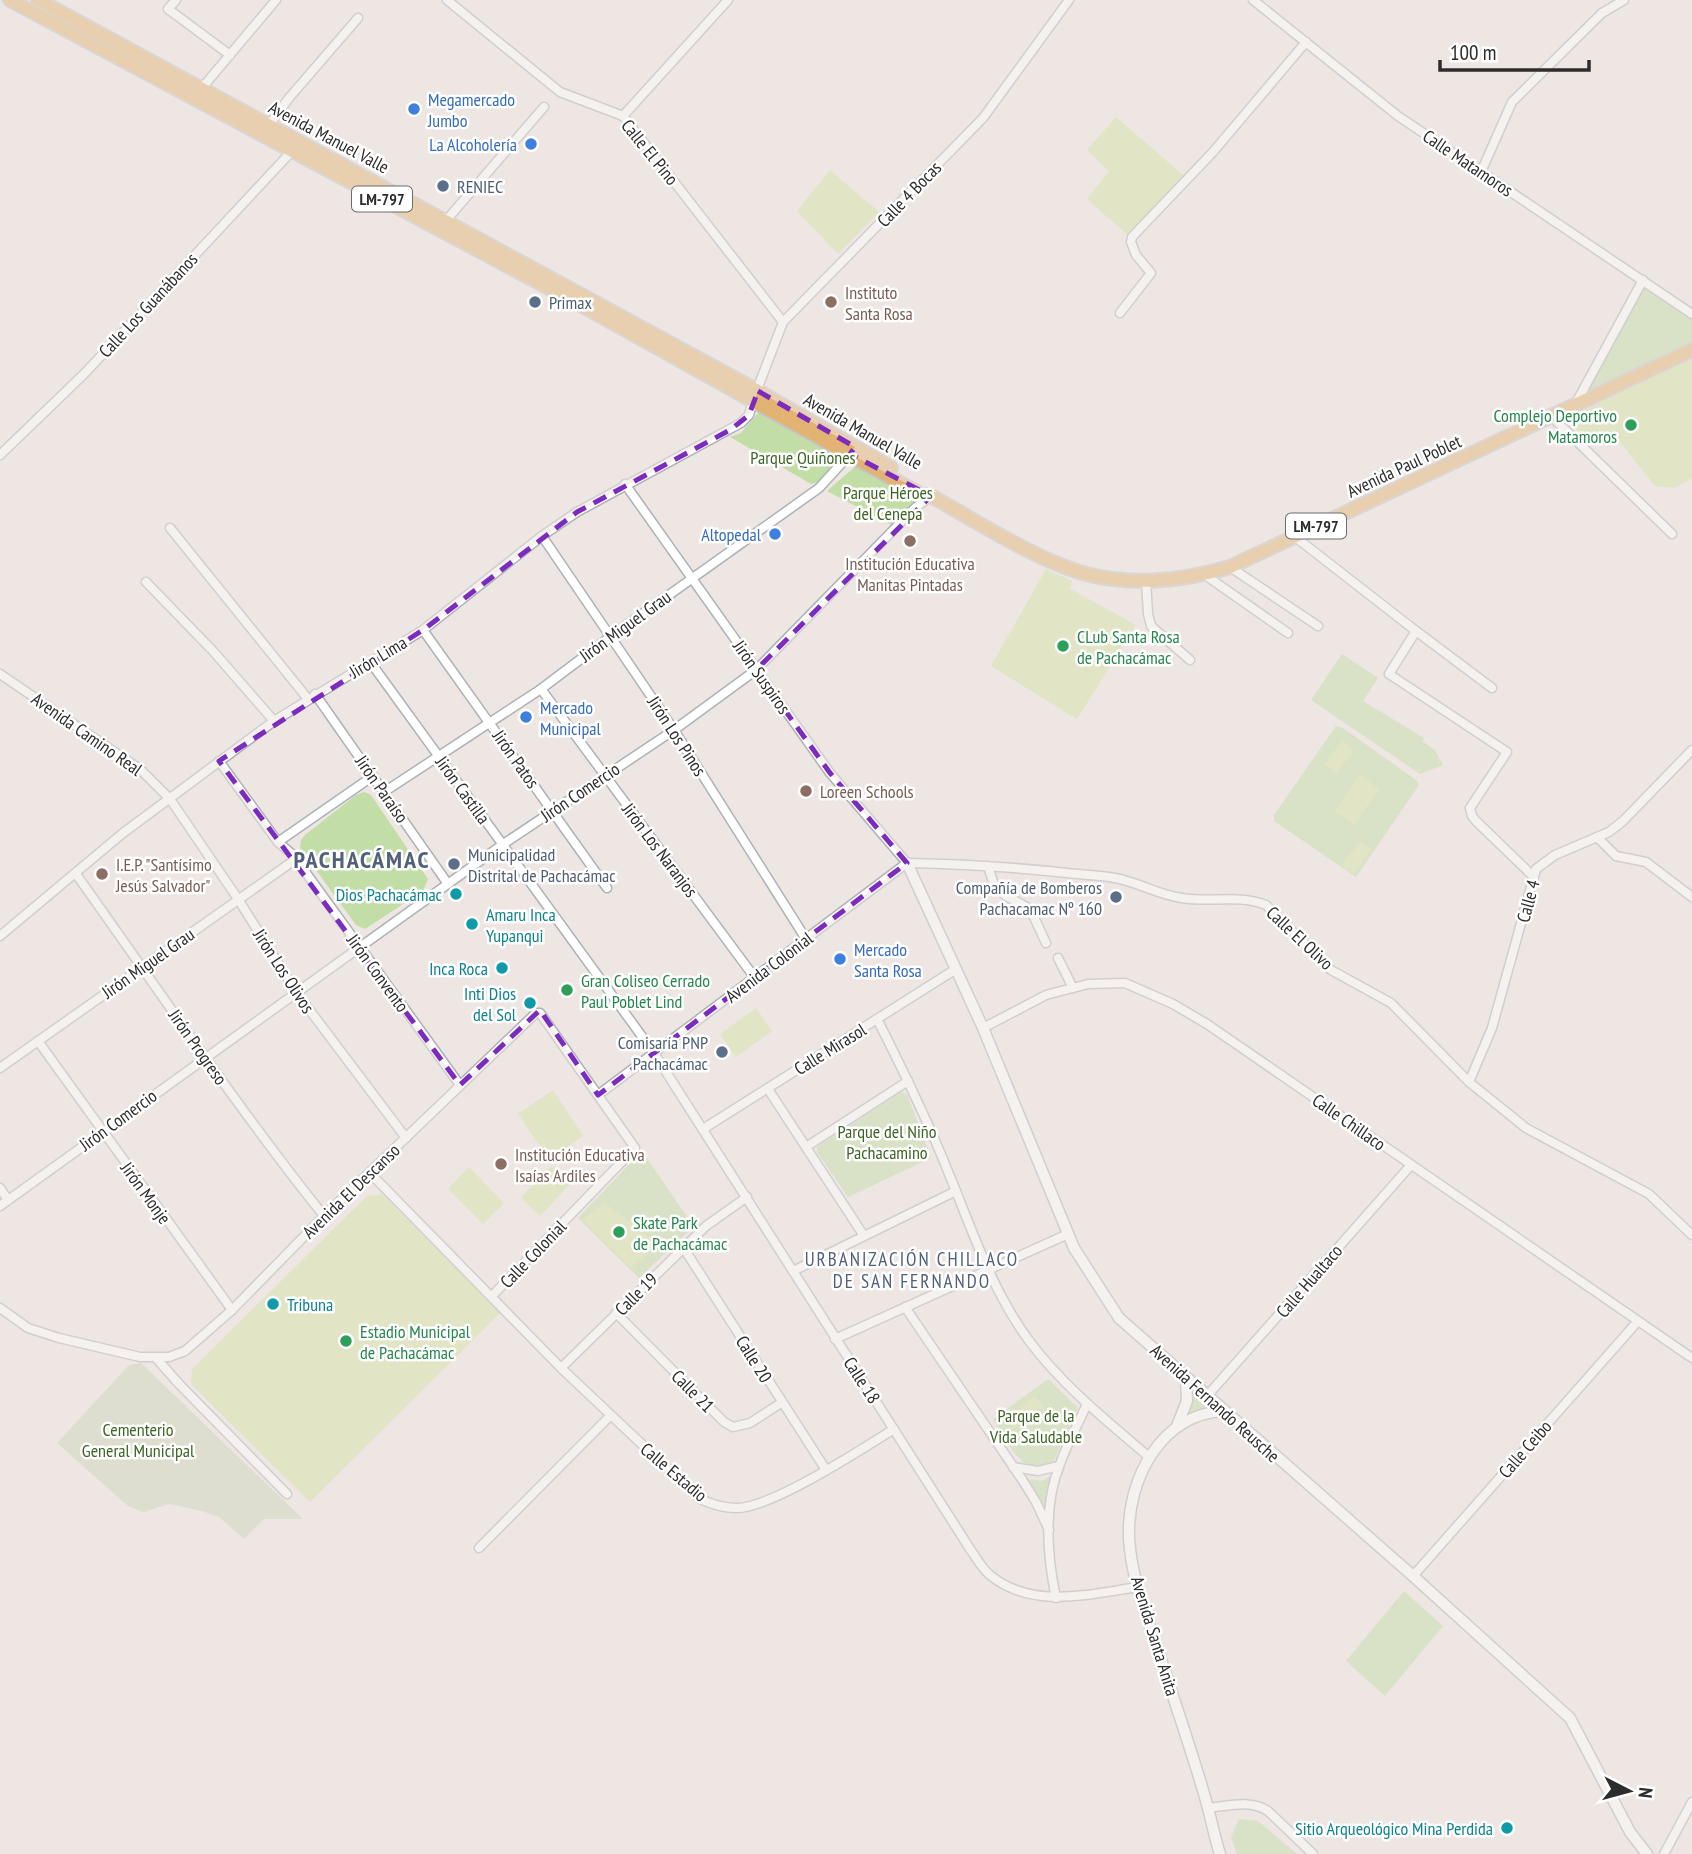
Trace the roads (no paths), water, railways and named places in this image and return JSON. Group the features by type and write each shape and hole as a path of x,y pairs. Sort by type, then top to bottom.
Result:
{"main road":[{"name":"Avenida Manuel Valle","path":"10,0 292,151 442,225"},
{"name":"Avenida Manuel Valle","path":"38,0 270,125 442,225 756,395 920,494 931,496"},
{"name":"Avenida Paul Poblet","path":"931,496 1045,558 1070,568 1113,580 1205,575 1230,567 1692,349"}],"street":[{"path":"176,0 169,9 230,55"},
{"path":"202,88 276,0"},
{"name":"Calle El Pino","path":"447,0 560,92 623,116 783,322"},
{"path":"623,116 728,0"},
{"name":"Calle 4 Bocas","path":"756,395 783,322 983,118 1069,0"},
{"name":"Calle Matamoros","path":"1253,0 1398,116 1692,314"},
{"path":"1480,172 1512,102 1602,13 1624,0"},
{"path":"270,125 358,19"},
{"path":"1120,313 1151,273 1134,251 1130,242 1132,237 1213,152 1306,43"},
{"path":"442,225 544,107"},
{"name":"Calle Los Guanábanos","path":"0,455 85,373 292,151"},
{"path":"1575,406 1643,280"},
{"name":"Jirón Lima","path":"0,936 123,833 274,721 423,630 542,536 577,512 730,430 749,415 756,395"},
{"path":"1552,417 1672,534"},
{"name":"Jirón Miguel Grau","path":"384,792 541,689 821,487 852,451"},
{"name":"Jirón Suspiros","path":"625,484 830,773 906,863"},
{"name":"Jirón Comercio","path":"0,1206 502,845 674,730 757,670 915,508 931,496"},
{"name":"Jirón Paraíso","path":"170,528 312,696 373,776 448,884"},
{"name":"Jirón Los Pinos","path":"542,536 674,730 806,939"},
{"path":"1294,536 1492,688"},
{"path":"1230,567 1318,626"},
{"path":"1205,575 1288,633"},
{"path":"1146,580 1148,614 1152,626 1190,660"},
{"path":"146,582 213,651 274,721"},
{"name":"Jirón Patos","path":"423,630 607,888"},
{"path":"1416,631 1389,674 1507,752 1470,808 1476,821 1534,877"},
{"name":"Jirón Castilla","path":"371,663 654,1053"},
{"name":"Avenida Camino Real","path":"0,674 141,770 170,799"},
{"name":"Jirón Los Naranjos","path":"541,689 754,978"},
{"name":"Calle 4","path":"1469,1082 1492,1028 1536,869 1555,855 1609,832 1692,750"},
{"name":"Jirón Convento","path":"219,761 278,842 296,859 460,1085"},
{"path":"278,842 373,776"},
{"name":"Jirón Los Olivos","path":"170,799 238,899 296,992 406,1138"},
{"path":"1597,837 1616,856 1646,862 1692,897"},
{"name":"Jirón Miguel Grau","path":"0,1068 296,859"},
{"name":"Calle El Olivo","path":"906,863 988,866 1116,878 1178,898 1239,898 1266,905 1331,970 1391,1003 1469,1082 1526,1128 1649,1194 1692,1235"},
{"name":"Avenida Colonial","path":"598,1095 906,863"},
{"name":"Avenida Fernando Reusche","path":"906,863 983,1027 1074,1248 1119,1318 1570,1718 1630,1832 1647,1854"},
{"path":"988,866 994,885 1032,913 1046,943"},
{"name":"Jirón Progreso","path":"76,874 204,1058 324,1216"},
{"path":"1058,958 1073,988"},
{"name":"Calle Mirasol","path":"703,1129 957,969"},
{"name":"Calle Chillaco","path":"983,1027 1046,995 1087,984 1125,983 1173,1004 1207,1024 1692,1358"},
{"name":"Avenida El Descanso","path":"157,1359 184,1351 232,1310 324,1216 538,1013 542,1014 598,1095"},
{"path":"877,1019 957,1191 987,1270 1030,1342 1087,1404 1149,1457"},
{"name":"Jirón Monje","path":"38,1041 232,1310"},
{"name":"Calle 18","path":"654,1053 970,1549 989,1574 1010,1587 1033,1595 1056,1598 1139,1587"},
{"path":"806,1147 908,1082"},
{"path":"768,1088 864,1236"},
{"name":"Calle Colonial","path":"370,1173 492,1296 635,1148 598,1095"},
{"name":"Calle Hualtaco","path":"1207,1396 1411,1165"},
{"path":"0,1188 8,1200"},
{"path":"793,1270 957,1191"},
{"name":"Calle 19","path":"561,1368 683,1247 706,1226 747,1198"},
{"path":"835,1339 1068,1234"},
{"name":"Calle 20","path":"683,1247 825,1470"},
{"name":"Calle Estadio","path":"492,1296 610,1416 700,1499 713,1504 738,1509 757,1506 894,1429"},
{"path":"905,1307 1036,1502 1049,1530"},
{"path":"0,1308 28,1328 59,1338 157,1359 287,1494"},
{"name":"Calle 21","path":"616,1313 724,1422 733,1427 750,1423 781,1403"},
{"name":"Calle Ceibo","path":"1413,1576 1638,1321"},
{"name":"Avenida Santa Anita","path":"1177,1426 1186,1401 1186,1377"},
{"path":"1056,1598 1049,1563 1052,1499 1059,1466 1087,1404"},
{"name":"Avenida Santa Anita","path":"1220,1854 1139,1587 1129,1540 1129,1518 1142,1469 1149,1457 1177,1426 1201,1414 1224,1411"},
{"path":"479,1548 610,1416"},
{"path":"1013,1467 1038,1471 1059,1466"},
{"path":"1664,1854 1692,1802"},
{"path":"1208,1808 1259,1805 1313,1854"}],"place":[{"name":"Megamercado Jumbo","path":"414,109"},
{"name":"La Alcoholería","path":"531,144"},
{"name":"RENIEC","path":"443,186"},
{"name":"Primax","path":"535,302"},
{"name":"Instituto Santa Rosa","path":"831,302"},
{"name":"Complejo Deportivo Matamoros","path":"1631,425"},
{"name":"Altopedal","path":"775,534"},
{"name":"Institución Educativa Manitas Pintadas","path":"910,541"},
{"name":"CLub Santa Rosa de Pachacámac","path":"1063,646"},
{"name":"Mercado Municipal","path":"526,717"},
{"name":"Loreen Schools","path":"806,791"},
{"name":"Municipalidad Distrital de Pachacámac","path":"454,864"},
{"name":"I.E.P. \"Santísimo Jesús Salvador\"","path":"102,874"},
{"name":"Dios Pachacámac","path":"456,894"},
{"name":"Compañía de Bomberos Pachacamac Nº 160","path":"1116,897"},
{"name":"Amaru Inca Yupanqui","path":"472,924"},
{"name":"Mercado Santa Rosa","path":"840,959"},
{"name":"Inca Roca","path":"502,968"},
{"name":"Gran Coliseo Cerrado Paul Poblet Lind","path":"567,990"},
{"name":"Inti Dios del Sol","path":"530,1003"},
{"name":"Comisaría PNP Pachacámac","path":"722,1052"},
{"name":"Institución Educativa Isaías Ardiles","path":"501,1164"},
{"name":"Skate Park de Pachacámac","path":"619,1232"},
{"name":"Tribuna","path":"273,1304"},
{"name":"Estadio Municipal de Pachacámac","path":"346,1341"},
{"name":"Sitio Arqueológico Mina Perdida","path":"1507,1828"}],"district":[{"name":"PACHACÁMAC","path":"362,859"},
{"name":"URBANIZACIÓN CHILLACO DE SAN FERNANDO","path":"912,1270"}],"park label":[{"name":"Parque Quiñones","path":"803,457"},
{"name":"Parque Héroes del Cenepa","path":"888,502"},
{"name":"Parque del Niño Pachacamino","path":"887,1141"},
{"name":"Parque de la Vida Saludable","path":"1036,1425"},
{"name":"Cementerio General Municipal","path":"138,1439"}]}
